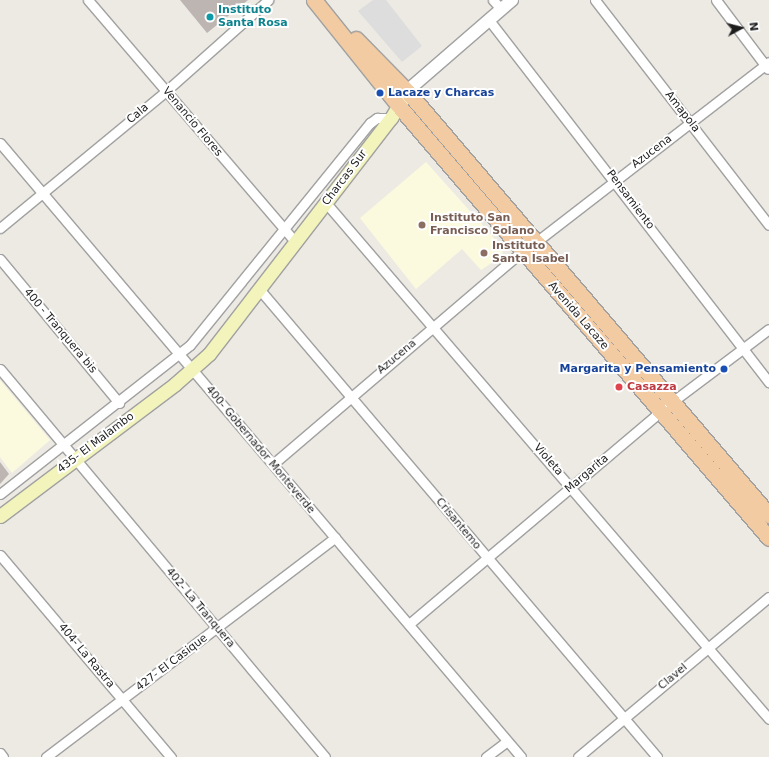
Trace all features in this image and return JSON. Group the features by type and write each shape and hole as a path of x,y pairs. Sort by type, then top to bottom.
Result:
{"main road":[{"name":"Avenida Lacaze","path":"314,0 394,112 522,251 769,538"},
{"name":"Avenida Lacaze","path":"318,0 407,91 769,516"},
{"name":"Charcas Sur","path":"192,370 260,290 394,112 407,91"},
{"path":"522,251 552,279 654,396 672,402"},
{"name":"435- El Malambo","path":"0,516 192,370"}],"street":[{"name":"Venancio Flores","path":"88,0 296,243"},
{"name":"Cala","path":"0,228 166,91 268,0"},
{"name":"Charcas Sur","path":"407,91 489,20 497,5 512,0"},
{"name":"Amapola","path":"595,0 769,225"},
{"path":"716,0 768,66"},
{"name":"Pensamiento","path":"489,20 615,180 769,382"},
{"name":"Azucena","path":"536,242 615,180 768,66"},
{"path":"0,494 64,446 178,356 285,231 370,123 377,118 394,112"},
{"name":"400- Gobernador Monteverde","path":"0,143 178,356 192,370 273,464 521,757"},
{"name":"Violeta","path":"326,203 769,719"},
{"name":"Azucena","path":"273,464 522,251"},
{"name":"400 - Tranquera bis","path":"0,259 119,403"},
{"name":"Crisantemo","path":"260,290 658,757"},
{"name":"Margarita","path":"409,624 672,402 769,329"},
{"path":"0,369 64,446"},
{"name":"402- La Tranquera","path":"64,446 325,757"},
{"name":"427- El Casique","path":"46,757 218,629 335,538"},
{"name":"404- La Rastra","path":"0,555 171,757"},
{"name":"Clavel","path":"578,757 769,597"},
{"path":"486,757 507,740"},
{"path":"0,753 3,757"}],"shaded area":[{"path":"373,0 386,0 422,46 402,62 358,11"},
{"name":"Instituto San Francisco Solano","path":"426,162 503,248 502,256 481,270 462,249 416,289 360,218"},
{"path":"0,380 50,440 12,473 0,457"}],"building":[{"name":"Instituto Santa Rosa","path":"180,0 248,0 207,33"},
{"path":"0,462 9,474 0,484"}],"place":[{"name":"Instituto Santa Rosa","path":"210,17"},
{"name":"Lacaze y Charcas","path":"380,93"},
{"name":"Instituto San Francisco Solano","path":"422,225"},
{"name":"Instituto Santa Isabel","path":"484,253"},
{"name":"Margarita y Pensamiento","path":"724,369"},
{"name":"Casazza","path":"619,387"}]}
